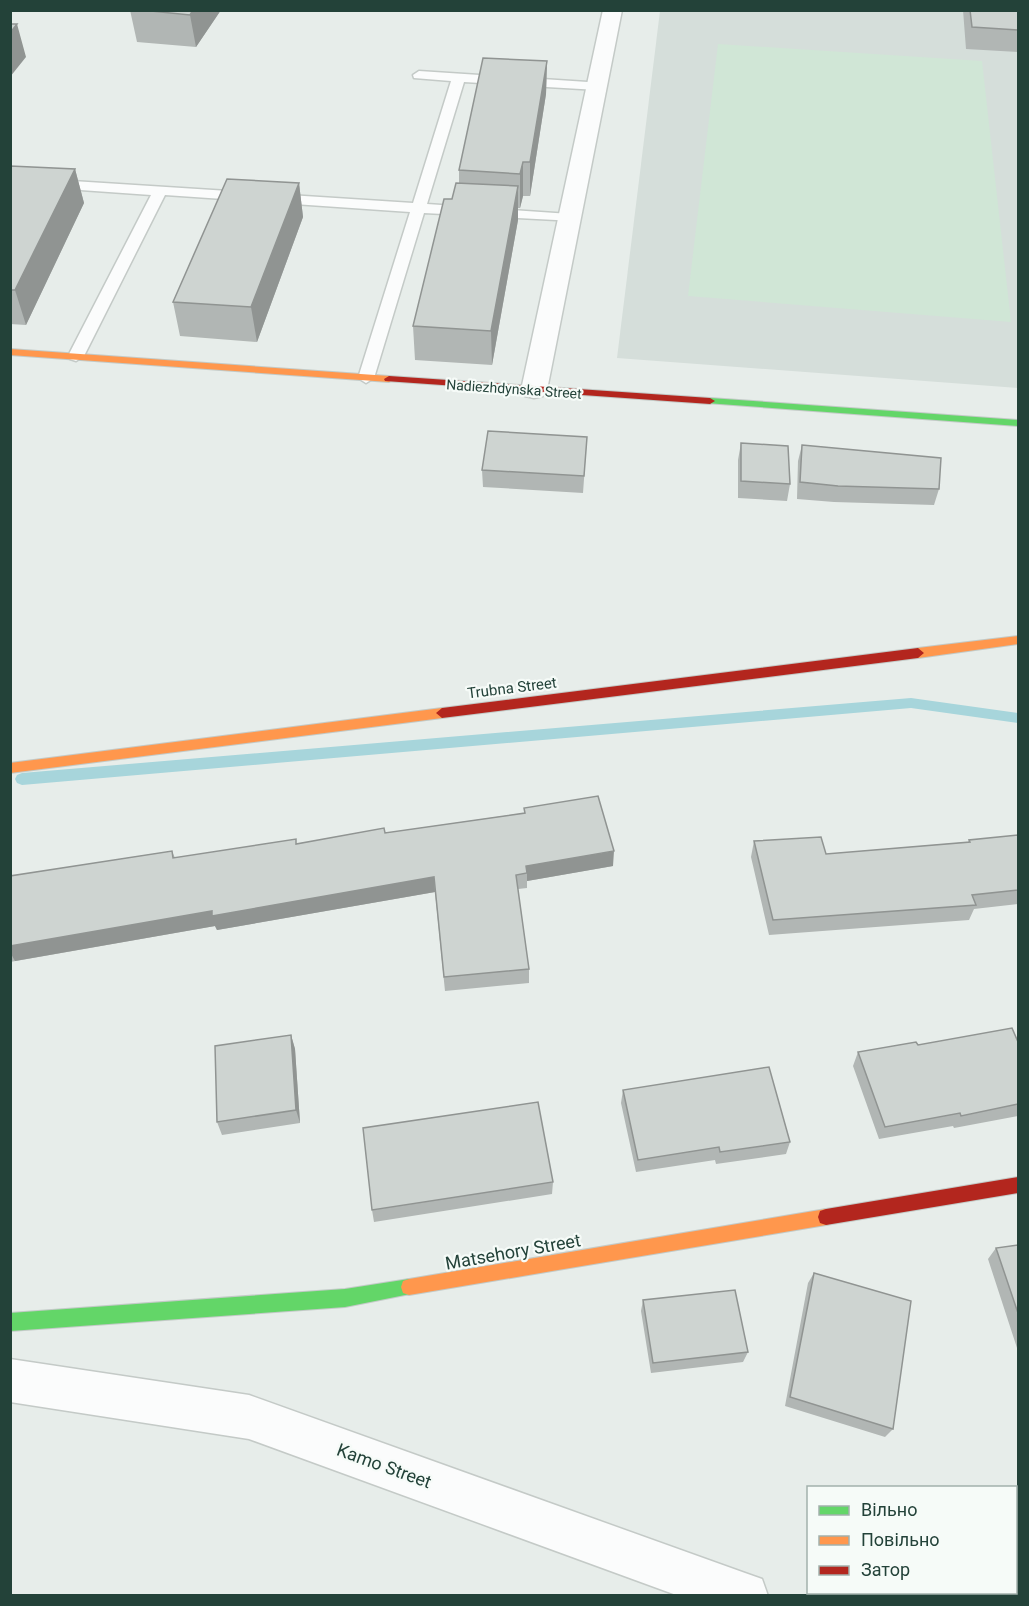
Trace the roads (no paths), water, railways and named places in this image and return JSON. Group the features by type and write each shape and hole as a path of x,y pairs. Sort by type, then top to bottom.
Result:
{"street":[{"path":"534,390 613,10"},
{"name":"Nadiezhdynska Street","path":"10,352 1018,423"},
{"name":"Trubna Street","path":"10,768 1018,640"},
{"name":"Matsehory Street","path":"10,1322 345,1298 1018,1185"},
{"name":"Kamo Street","path":"10,1380 249,1417 745,1596"}],"lane":[{"path":"419,75 597,86"},
{"path":"366,378 459,77"},
{"path":"10,181 570,218"},
{"path":"76,356 160,191"}],"waterway":[{"path":"22,779 911,703 1018,718"}]}
